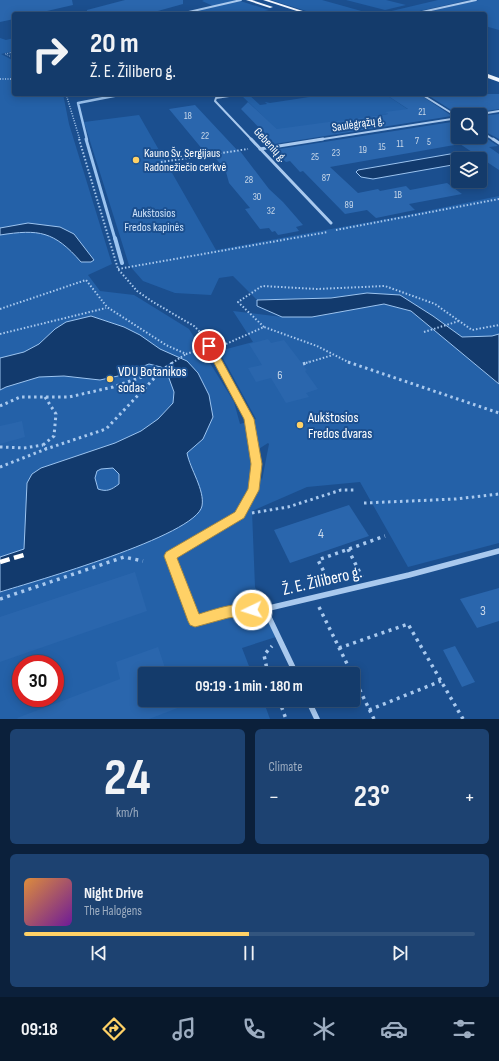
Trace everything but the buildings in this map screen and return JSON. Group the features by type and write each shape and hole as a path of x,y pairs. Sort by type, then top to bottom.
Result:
{"main road":[{"path":"248,0 286,12"},
{"path":"265,0 304,12"},
{"path":"487,76 499,80"}],"street":[{"path":"189,12 241,0"},
{"path":"421,12 476,0"},
{"name":"Gebenių g.","path":"227,96 216,98 215,101 331,223"},
{"path":"424,96 451,113"},
{"path":"487,113 499,111"},
{"name":"Saulėgrąžų g.","path":"260,148 451,118"},
{"path":"487,135 499,143"},
{"path":"209,346 249,419 257,464 254,490 240,515"},
{"name":"Ž. E. Žilibero g.","path":"240,515 170,556 195,621 228,612 265,609 499,551"},
{"path":"265,609 293,667"},
{"path":"311,707 317,719"}],"path":[{"path":"12,52 5,54 12,57"},
{"path":"0,79 12,79"},
{"path":"0,467 46,449 106,429 162,370 182,356 209,346 204,335 193,325 137,291 124,279 118,269 67,96"},
{"path":"161,162 260,148"},
{"path":"118,269 499,199"},
{"path":"0,309 86,280 107,308 166,345 186,354"},
{"path":"499,325 472,330 435,304 385,286 317,289 262,286 238,302 264,327 317,346 361,368 499,414"},
{"path":"0,334 107,308"},
{"path":"424,332 459,321"},
{"path":"226,344 264,327"},
{"path":"303,364 334,354"},
{"path":"0,406 20,396 69,397 113,387 162,370"},
{"path":"0,447 24,448 43,445 54,436 56,414 45,397"},
{"path":"43,445 46,449"},
{"path":"240,515 288,507 341,490 354,490"},
{"path":"364,503 456,499 499,494"},
{"path":"335,592 318,560 385,536"},
{"path":"348,549 366,585"},
{"path":"0,599 124,557 143,561"},
{"path":"315,597 348,667"},
{"path":"339,648 408,624 463,719"},
{"path":"267,667 264,655 269,648 281,641"},
{"path":"369,710 440,681"},
{"path":"360,691 374,719"},
{"path":"282,707 286,719"}],"green space":[{"path":"237,0 269,10 260,12 188,12 213,6 202,1"},
{"path":"271,0 322,0 365,12 310,12"},
{"path":"346,0 386,0 406,5 385,10"},
{"path":"438,0 469,0 415,12 387,12"},
{"path":"479,0 499,0 499,30 487,27 487,12 428,12"},
{"name":"VDU Botanikos sodas","path":"0,38 6,40 12,38 12,51 1,54 12,60 12,96 63,96 69,124 112,264 88,275 100,291 134,295 189,329 234,402 240,424 256,419 219,351 253,342 233,311 282,317 312,317 384,304 411,311 499,384 499,543 408,567 360,482 307,487 252,511 255,587 279,636 242,648 249,667 138,667 138,707 266,707 270,719 0,719","holes":["268,443 269,444 262,480 251,454"]},
{"path":"242,96 250,96 260,105 267,104 265,102 270,103 316,96 388,96 424,120 386,112 388,114 294,128 289,141"},
{"name":"Aukštosios Fredos kapinės","path":"139,115 216,250 397,217 499,196 499,334 492,336 462,337 433,316 367,293 331,298 257,300 233,276 219,278 211,295 175,293 143,281 129,265 84,122"}],"shaded area":[{"path":"451,154 451,165 373,179 361,177 356,172 358,170"},
{"path":"28,223 60,227 74,234 94,260 91,262 81,262 54,238 45,235 25,232 0,235 0,228"},
{"path":"367,293 400,295 462,337 492,336 499,334 499,384 411,311 384,304 312,317 282,317 257,306 257,300 331,298"},
{"path":"91,316 124,327 140,335 160,349 187,361 198,373 209,395 213,417 203,439 187,453 201,493 202,506 193,518 172,531 144,544 76,568 0,592 0,557 24,549 27,483 32,474 41,468 115,443 141,431 158,419 173,403 174,392 166,370 149,364 118,376 100,380 64,376 39,377 0,390 0,358 24,352 39,344 55,329 66,322","holes":["113,468 119,474 119,484 111,489 98,489 95,478 97,471 101,469"]}],"waterway":[{"path":"87,140 78,103 114,96"},
{"path":"86,139 115,239"},
{"path":"115,238 122,263"}],"railway":[{"path":"0,562 24,555"}],"place":[{"name":"Kauno Šv. Sergijaus Radonežiečio cerkvė","path":"136,160"},
{"name":"VDU Botanikos sodas","path":"110,379"},
{"name":"Aukštosios Fredos dvaras","path":"300,425"}],"route":[{"path":"209,346 249,419 257,464 254,490 240,515 170,556 195,621 228,612 252,610"}]}
